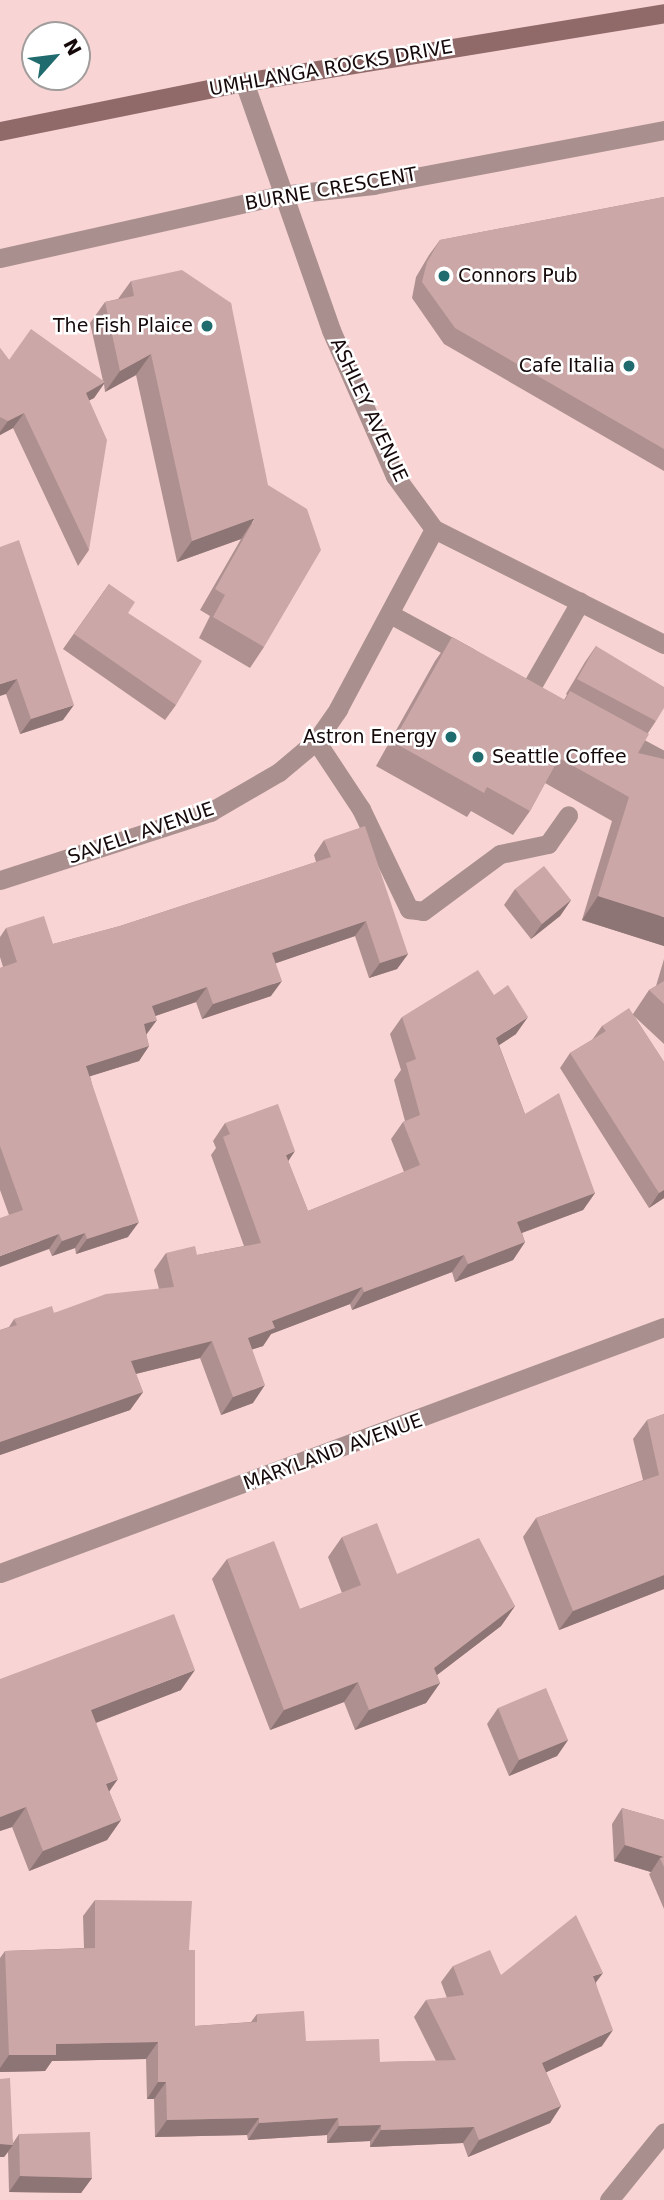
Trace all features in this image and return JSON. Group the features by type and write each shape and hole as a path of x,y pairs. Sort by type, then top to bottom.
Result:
{"main road":[{"name":"UMHLANGA ROCKS DRIVE","path":"0,131 244,82 664,13"}],"street":[{"name":"ASHLEY AVENUE","path":"244,82 281,195 331,330 395,476 434,529 664,645"},
{"name":"BURNE CRESCENT","path":"0,258 281,195 373,185 664,130"},
{"name":"SAVELL AVENUE","path":"0,880 210,813 279,772 316,741 366,663 434,529"},
{"path":"506,678 535,694 580,602"},
{"path":"390,614 483,665"},
{"path":"603,729 664,761"},
{"path":"316,741 361,810 409,908 424,911 500,854 548,844 568,815"},
{"name":"MARYLAND AVENUE","path":"0,1573 664,1327"},
{"path":"609,2200 664,2132"}],"building":[{"path":"664,197 664,449 455,328 422,282 427,262 440,240"},
{"path":"182,270 231,303 268,485 307,509 321,550 264,647 213,617 225,595 215,589 255,518 192,541 151,354 120,371 105,302 134,296 131,281"},
{"path":"31,329 105,382 86,393 107,440 89,550 24,413 8,421 0,417 0,348 9,360"},
{"path":"19,540 74,705 31,719 17,679 0,684 0,547"},
{"path":"109,584 135,602 128,613 202,661 176,705 74,634"},
{"path":"452,637 565,700 570,691 649,734 638,753 664,759 664,917 598,896 629,797 559,758 530,811 487,787 484,793 393,742"},
{"path":"596,646 664,687 664,708 656,721 577,679"},
{"path":"365,826 408,954 380,963 366,921 272,953 282,981 213,1004 207,987 152,1006 157,1020 144,1024 149,1046 86,1066 139,1222 87,1239 85,1233 62,1241 59,1234 0,1256 0,1218 23,1210 0,1146 0,968 17,962 6,928 44,916 53,944 120,926 331,857 324,840"},
{"path":"544,866 571,900 542,924 515,889"},
{"path":"478,970 494,995 508,985 528,1017 496,1038 525,1114 559,1093 595,1193 517,1222 525,1242 468,1264 464,1255 364,1292 362,1287 272,1321 275,1328 248,1338 265,1385 233,1397 212,1341 131,1361 143,1392 0,1442 0,1330 17,1325 14,1319 52,1306 54,1313 106,1294 174,1287 166,1253 195,1246 197,1255 261,1243 223,1137 230,1134 225,1123 278,1104 295,1151 286,1155 308,1211 420,1165 403,1122 420,1115 406,1063 416,1059 402,1017"},
{"path":"664,981 664,1004 649,990"},
{"path":"629,1008 664,1062 664,1190 659,1193 570,1053 606,1031 602,1026"},
{"path":"664,1414 664,1575 573,1611 536,1518 659,1475 647,1420"},
{"path":"377,1523 397,1574 479,1538 515,1606 434,1668 440,1683 369,1710 358,1682 284,1710 227,1559 274,1541 300,1609 361,1585 342,1537"},
{"path":"174,1614 195,1670 91,1710 118,1779 106,1784 121,1820 43,1851 26,1807 0,1817 0,1679"},
{"path":"546,1688 568,1740 519,1760 498,1708"},
{"path":"622,1808 664,1820 664,1857 625,1845"},
{"path":"95,1900 192,1901 189,1950 195,1950 195,2026 257,2022 257,2014 304,2011 306,2041 379,2039 380,2062 456,2060 426,2000 464,1995 453,1966 490,1950 501,1975 576,1915 603,1973 593,1976 613,2030 542,2063 561,2106 479,2140 474,2127 381,2130 381,2125 339,2126 338,2118 259,2123 259,2118 167,2120 166,2082 158,2082 158,2042 56,2044 56,2055 9,2055 5,1951 95,1948"},
{"path":"10,2078 13,2145 0,2144 0,2079"},
{"path":"90,2132 92,2178 20,2176 19,2134"}],"place":[{"name":"Connors Pub","path":"444,276"},
{"name":"The Fish Plaice","path":"207,326"},
{"name":"Cafe Italia","path":"629,366"},
{"name":"Astron Energy","path":"451,737"},
{"name":"Seattle Coffee","path":"478,757"}]}
